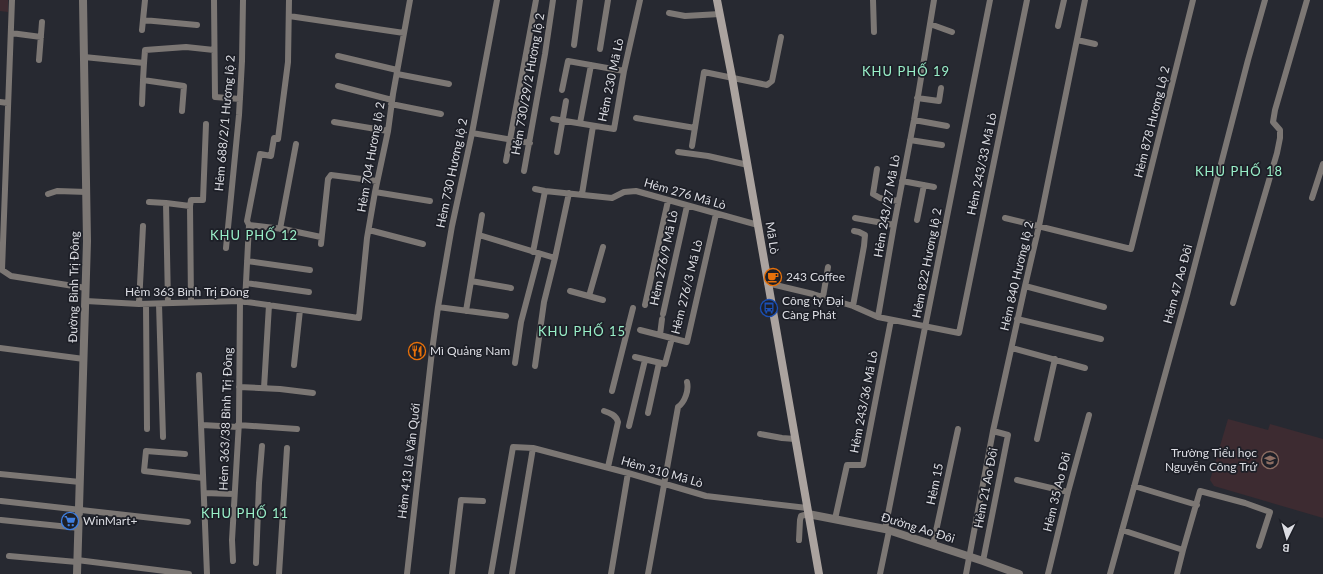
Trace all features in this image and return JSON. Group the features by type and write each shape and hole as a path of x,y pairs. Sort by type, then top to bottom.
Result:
{"main road":[{"name":"Mã Lò","path":"717,0 748,165 767,283 819,574"}],"street":[{"path":"12,0 7,139 3,172 2,270 11,276 86,288"},
{"name":"Đường Bình Trị Đông","path":"77,574 86,301 87,192 83,0"},
{"path":"142,30 145,0"},
{"path":"214,0 215,97 240,99"},
{"name":"Hẻm 688/2/1 Hương lộ 2","path":"226,248 240,99 243,0"},
{"path":"289,0 289,16 404,33"},
{"name":"Hẻm 704 Hương lộ 2","path":"359,318 375,192 388,131 410,0"},
{"name":"Hẻm 730 Hương lộ 2","path":"432,351 452,226 472,133 497,0"},
{"path":"506,161 536,0"},
{"name":"Hẻm 730/29/2 Hương lộ 2","path":"524,171 546,54 553,0"},
{"path":"574,45 580,0"},
{"path":"600,50 608,0"},
{"name":"Hẻm 230 Mã Lò","path":"553,119 614,129 624,70 640,0"},
{"path":"873,0 874,32"},
{"name":"Hẻm 243/27 Mã Lò","path":"878,317 918,98 934,0"},
{"name":"Hẻm 822 Hương lộ 2","path":"880,574 937,264 990,0"},
{"name":"Hẻm 243/33 Mã Lò","path":"926,327 959,333 1026,0"},
{"path":"1058,26 1064,0"},
{"name":"Hẻm 840 Hương lộ 2","path":"966,574 993,431 1012,348 1017,318 1039,226 1085,0"},
{"name":"Hẻm 878 Hương Lộ 2","path":"1039,226 1131,249 1193,0"},
{"name":"Hẻm 47 Ao Đôi","path":"1110,574 1189,288 1265,0"},
{"path":"1233,304 1278,153 1280,130 1273,122 1275,110 1307,0"},
{"path":"669,13 685,16 720,14"},
{"name":"Hẻm 363/38 Bình Trị Đông","path":"233,561 232,540 238,426 242,301 246,282 248,221 260,154 270,156 274,138 278,139 288,62 289,16"},
{"path":"143,20 197,25"},
{"path":"39,60 42,22"},
{"path":"930,24 952,32"},
{"path":"11,33 41,37"},
{"path":"692,146 704,72 766,85 772,81 781,37"},
{"path":"1077,40 1095,44"},
{"path":"142,104 145,50 186,48 214,50"},
{"path":"338,56 397,72 450,84"},
{"path":"84,57 144,63"},
{"path":"562,90 568,61 624,70"},
{"path":"580,123 591,65"},
{"path":"143,80 184,86 182,111"},
{"path":"338,86 392,102 441,114"},
{"path":"918,98 939,101 941,88"},
{"path":"557,152 566,101"},
{"path":"0,102 8,103"},
{"path":"636,118 695,128"},
{"path":"914,120 947,126"},
{"path":"334,122 388,131"},
{"path":"191,302 190,206 191,200 203,200 206,124"},
{"path":"582,194 594,126"},
{"path":"472,133 530,143"},
{"path":"0,138 7,139"},
{"path":"910,140 942,145"},
{"path":"280,229 296,144"},
{"path":"678,152 708,156 748,165"},
{"path":"1312,198 1323,164"},
{"path":"877,169 873,194 880,198 898,201"},
{"path":"321,244 328,179 330,175 377,181"},
{"path":"902,181 934,187"},
{"path":"917,220 924,185"},
{"name":"Hẻm 276 Mã Lò","path":"535,189 612,198 624,192 636,192 758,225"},
{"path":"48,194 57,191 87,192"},
{"path":"515,363 521,322 536,253 544,191"},
{"path":"375,192 430,201"},
{"path":"536,366 544,302 569,193"},
{"path":"645,305 668,201"},
{"path":"149,202 190,206"},
{"path":"166,203 168,303"},
{"name":"Hẻm 276/9 Mã Lò","path":"660,335 662,317 687,206"},
{"path":"466,311 482,214"},
{"name":"Hẻm 276/3 Mã Lò","path":"640,330 687,342 716,214"},
{"path":"855,218 894,225"},
{"path":"1005,218 1039,226"},
{"path":"249,225 321,237"},
{"path":"139,304 143,226"},
{"path":"369,230 423,244"},
{"path":"853,306 865,235 854,231"},
{"path":"479,235 555,258"},
{"path":"589,296 603,247"},
{"path":"247,260 310,270"},
{"path":"823,297 828,267"},
{"path":"246,282 309,292"},
{"path":"471,282 511,288"},
{"path":"767,283 853,306 878,317 926,327"},
{"path":"1025,286 1104,307"},
{"path":"570,291 603,300"},
{"name":"Hẻm 363 Bình Trị Đông","path":"86,301 139,304 242,301 359,318"},
{"path":"146,304 147,429"},
{"path":"158,304 163,437"},
{"path":"264,388 269,305"},
{"path":"438,307 506,316"},
{"path":"612,391 633,308"},
{"path":"294,365 300,310"},
{"path":"1017,318 1101,339"},
{"name":"Hẻm 243/36 Mã Lò","path":"835,519 847,465 863,465 891,320"},
{"path":"635,357 665,364 672,338"},
{"path":"0,348 84,359"},
{"path":"1012,348 1085,368"},
{"name":"Hẻm 413 Lê Văn Quới","path":"407,574 432,351"},
{"path":"1037,439 1055,359"},
{"path":"629,426 644,360"},
{"path":"648,413 659,363"},
{"path":"199,375 207,574"},
{"path":"648,574 678,407 683,404 687,390 687,382"},
{"path":"239,387 313,393"},
{"path":"604,411 614,415 618,422 608,468"},
{"name":"Hẻm 35 Ao Đôi","path":"1048,574 1089,415"},
{"path":"202,425 297,429"},
{"name":"Hẻm 15","path":"933,545 958,428"},
{"name":"Hẻm 21 Ao Đôi","path":"983,561 1008,435 993,431"},
{"path":"760,434 795,439"},
{"path":"256,563 262,446"},
{"name":"Hẻm 310 Mã Lò","path":"491,574 513,447 533,448 628,473 706,496 807,511"},
{"path":"279,574 287,448"},
{"path":"512,574 533,448"},
{"path":"185,454 146,451 144,471 203,478"},
{"path":"611,574 628,473"},
{"path":"0,474 80,482"},
{"path":"1016,480 1068,492"},
{"path":"1134,486 1197,505"},
{"path":"1177,574 1200,491 1270,512 1259,546"},
{"path":"204,493 234,494"},
{"path":"452,574 461,500 483,501"},
{"path":"1,501 188,522"},
{"path":"799,540 801,516 807,511"},
{"name":"Đường Ao Đôi","path":"807,511 835,519 887,530 969,556 1019,574"},
{"path":"1,520 79,528"},
{"path":"1122,530 1183,550"},
{"path":"9,556 77,561 157,572 185,574"}],"shaded area":[{"path":"0,0 8,0 8,12 0,11"},
{"name":"Trường Tiểu học Nguyễn Công Trứ","path":"1228,419 1268,430 1270,424 1323,439 1323,518 1214,486 1210,480"}],"place":[{"name":"243 Coffee","path":"773,277"},
{"name":"Công ty Đại Càng Phát","path":"769,308"},
{"name":"Mì Quảng Nam","path":"417,351"},
{"name":"Trường Tiểu học Nguyễn Công Trứ","path":"1270,460"},
{"name":"WinMart+","path":"70,521"}],"district":[{"name":"KHU PHỐ 19","path":"906,71"},
{"name":"KHU PHỐ 18","path":"1239,171"},
{"name":"KHU PHỐ 12","path":"254,235"},
{"name":"KHU PHỐ 15","path":"582,331"},
{"name":"KHU PHỐ 11","path":"245,513"}]}
